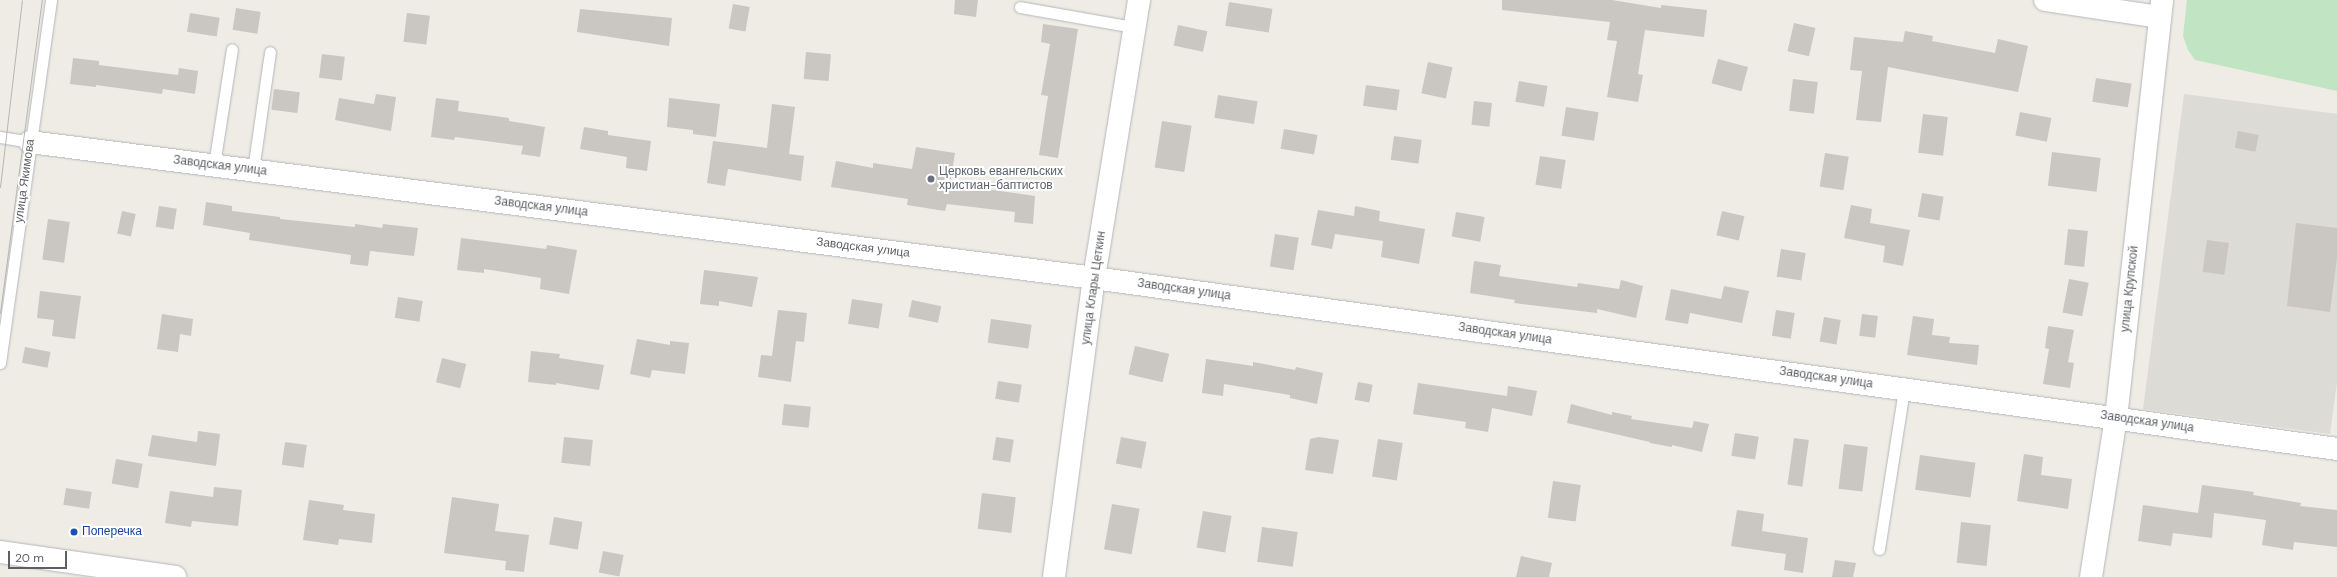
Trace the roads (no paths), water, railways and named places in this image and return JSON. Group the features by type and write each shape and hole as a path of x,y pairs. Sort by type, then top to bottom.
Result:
{"street":[{"name":"улица Клары Цеткин","path":"1054,577 1094,278 1138,0"},
{"path":"2045,0 2161,8"},
{"name":"улица Крупской","path":"2091,577 2116,418 2161,8"},
{"name":"Заводская улица","path":"30,142 1094,278 2337,449"},
{"path":"0,552 175,577"}],"lane":[{"name":"улица Якимова","path":"0,363 51,0"},
{"path":"1020,6 1134,27"},
{"path":"214,165 232,49"},
{"path":"253,170 270,52"},
{"path":"0,137 30,142"},
{"path":"1879,549 1904,389"}],"tram line":[{"path":"0,187 22,0"},
{"path":"0,313 42,0"}],"place":[{"name":"Церковь евангельских христиан-баптистов","path":"931,179"},
{"name":"Поперечка","path":"74,532"}]}
